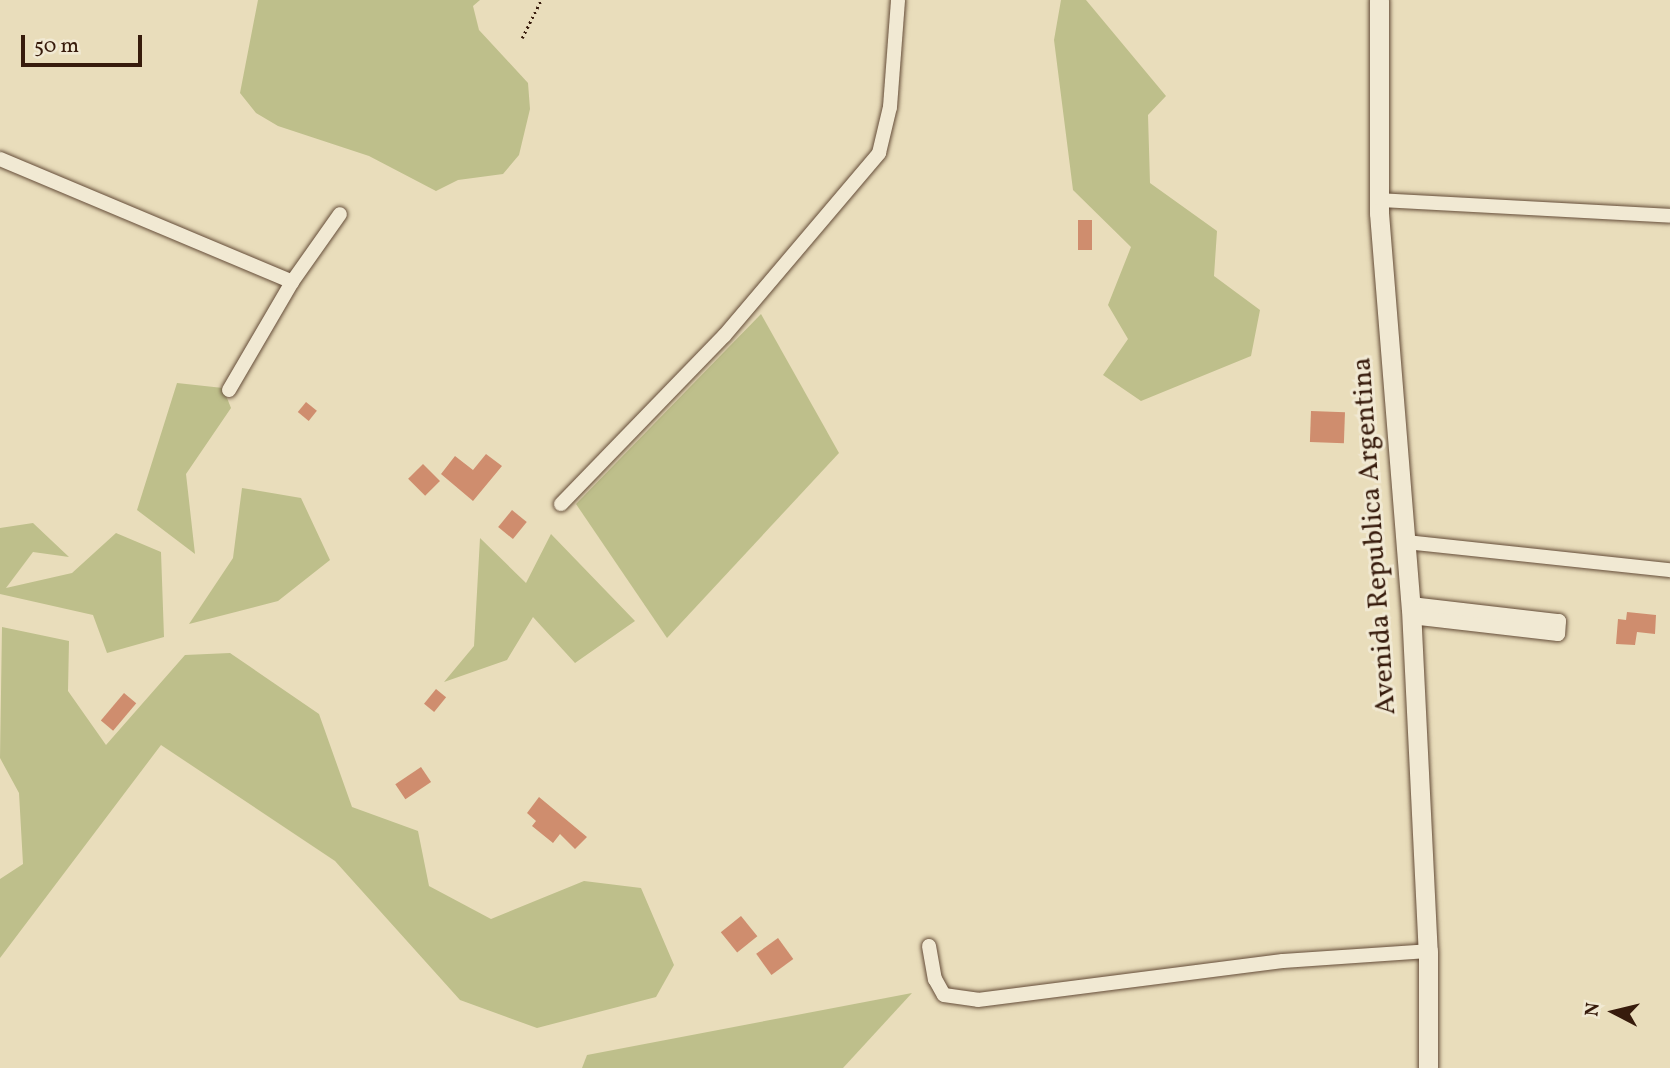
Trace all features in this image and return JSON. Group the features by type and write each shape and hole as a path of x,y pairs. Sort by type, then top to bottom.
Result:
{"street":[{"path":"561,504 724,336 879,153 890,107 898,0"},
{"name":"Avenida Republica Argentina","path":"1379,0 1379,200 1411,611 1428,951 1428,1068"},
{"path":"0,159 292,282"},
{"path":"1379,200 1670,216"},
{"path":"229,390 292,282 340,214"},
{"path":"1406,542 1670,570"},
{"path":"1411,611 1559,621 1558,634 1411,611"},
{"path":"929,946 934,979 944,995 978,1000 1283,961 1428,951"}],"path":[{"path":"522,38 541,0"}],"green space":[{"path":"258,0 480,0 473,6 479,30 528,83 530,109 519,155 503,174 458,180 436,191 369,156 278,126 256,113 240,93"},
{"path":"1061,0 1086,0 1166,96 1148,115 1150,183 1217,231 1214,276 1260,310 1251,356 1141,401 1103,375 1128,339 1108,305 1131,247 1073,190 1054,40"},
{"path":"761,314 839,453 667,638 576,504"},
{"path":"177,383 223,388 231,408 186,474 195,554 137,510"},
{"path":"242,488 301,498 330,560 278,601 189,624 233,558"},
{"path":"33,523 69,557 33,552 6,588 72,573 116,533 161,552 164,637 107,653 93,615 0,594 0,528"},
{"path":"551,534 635,621 575,663 533,617 507,660 444,682 474,646 480,538 526,583"},
{"path":"2,627 69,641 68,691 106,745 185,655 230,653 319,714 352,807 418,831 429,886 491,919 584,881 641,888 674,965 656,997 537,1028 460,1000 335,861 161,745 0,958 0,879 23,864 19,793 0,758"},
{"path":"912,993 843,1068 582,1068 587,1055"}],"building":[{"path":"1078,220 1092,220 1092,250 1078,250"},
{"path":"306,402 317,411 309,421 298,412"},
{"path":"1311,411 1345,412 1344,443 1310,442"},
{"path":"486,454 502,466 473,501 441,474 455,456 473,470"},
{"path":"423,464 440,481 425,496 408,479"},
{"path":"512,510 527,522 513,539 498,527"},
{"path":"1627,612 1656,615 1655,634 1637,632 1635,645 1616,644 1618,619 1626,620"},
{"path":"436,689 446,697 434,712 424,704"},
{"path":"124,693 136,703 113,731 101,721"},
{"path":"421,767 431,782 405,799 395,784"},
{"path":"539,797 587,837 575,849 560,834 553,843 532,826 536,821 527,813"},
{"path":"741,916 757,936 737,953 721,932"},
{"path":"778,938 793,959 771,975 756,954"}]}
